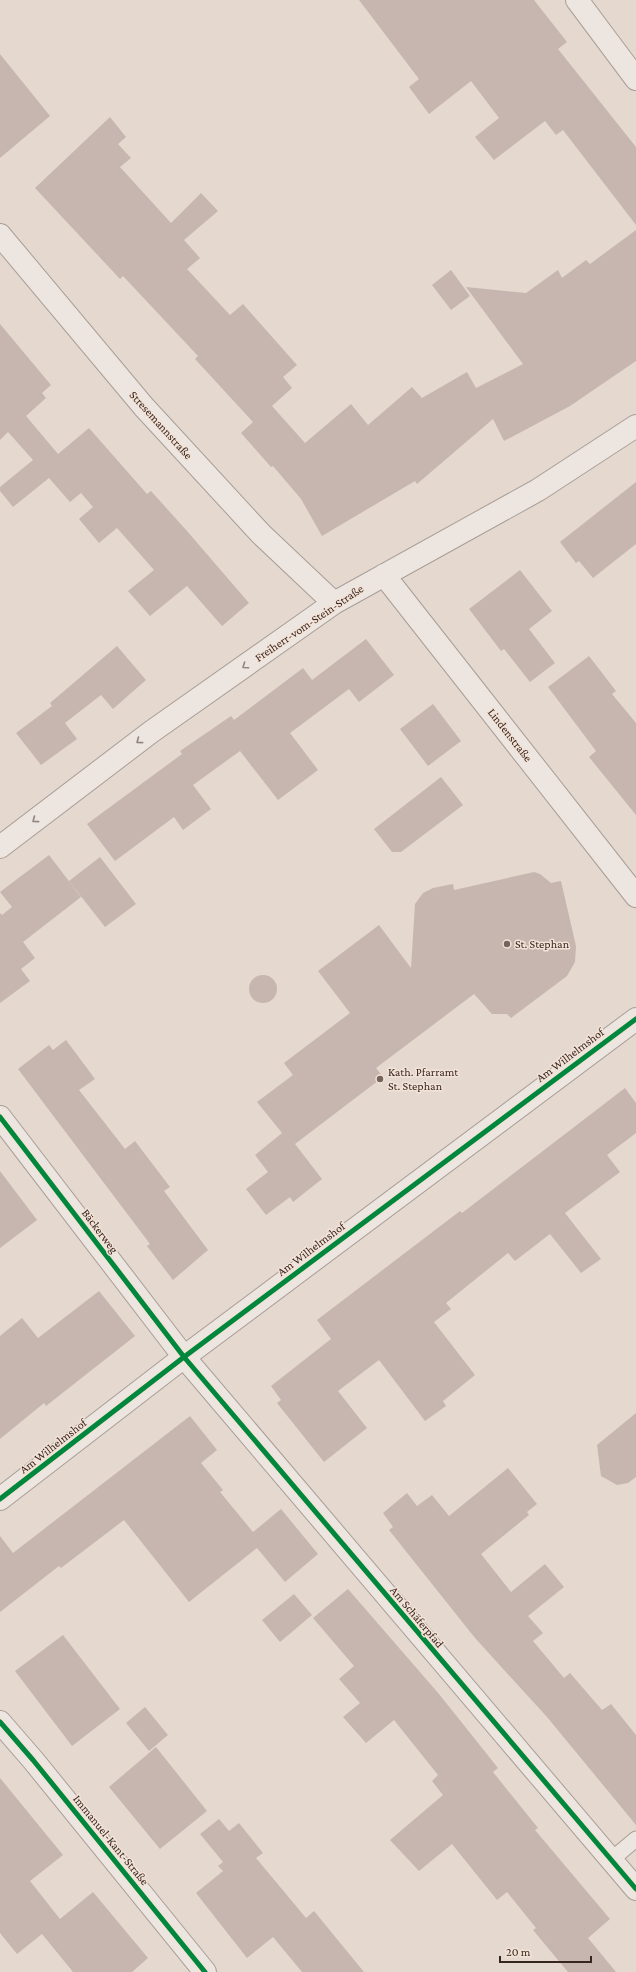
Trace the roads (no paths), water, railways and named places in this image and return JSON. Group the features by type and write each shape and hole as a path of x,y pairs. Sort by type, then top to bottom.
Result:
{"street":[{"path":"577,0 636,79"},
{"name":"Stresemannstraße","path":"0,234 144,407 261,534 334,603"},
{"name":"Freiherr-vom-Stein-Straße","path":"0,847 151,732 334,603 538,490 636,426"},
{"name":"Lindenstraße","path":"384,575 636,896"},
{"name":"Am Wilhelmshof","path":"0,1499 184,1357 636,1019"},
{"name":"Bäckerweg","path":"0,1117 184,1357"},
{"name":"Am Schäferpfad","path":"184,1357 636,1889"},
{"name":"Immanuel-Kant-Straße","path":"0,1722 33,1760 205,1972"}],"lane":[{"path":"611,1860 636,1839"}],"place":[{"name":"St. Stephan","path":"507,944"},
{"name":"Kath. Pfarramt St. Stephan","path":"380,1079"}]}
